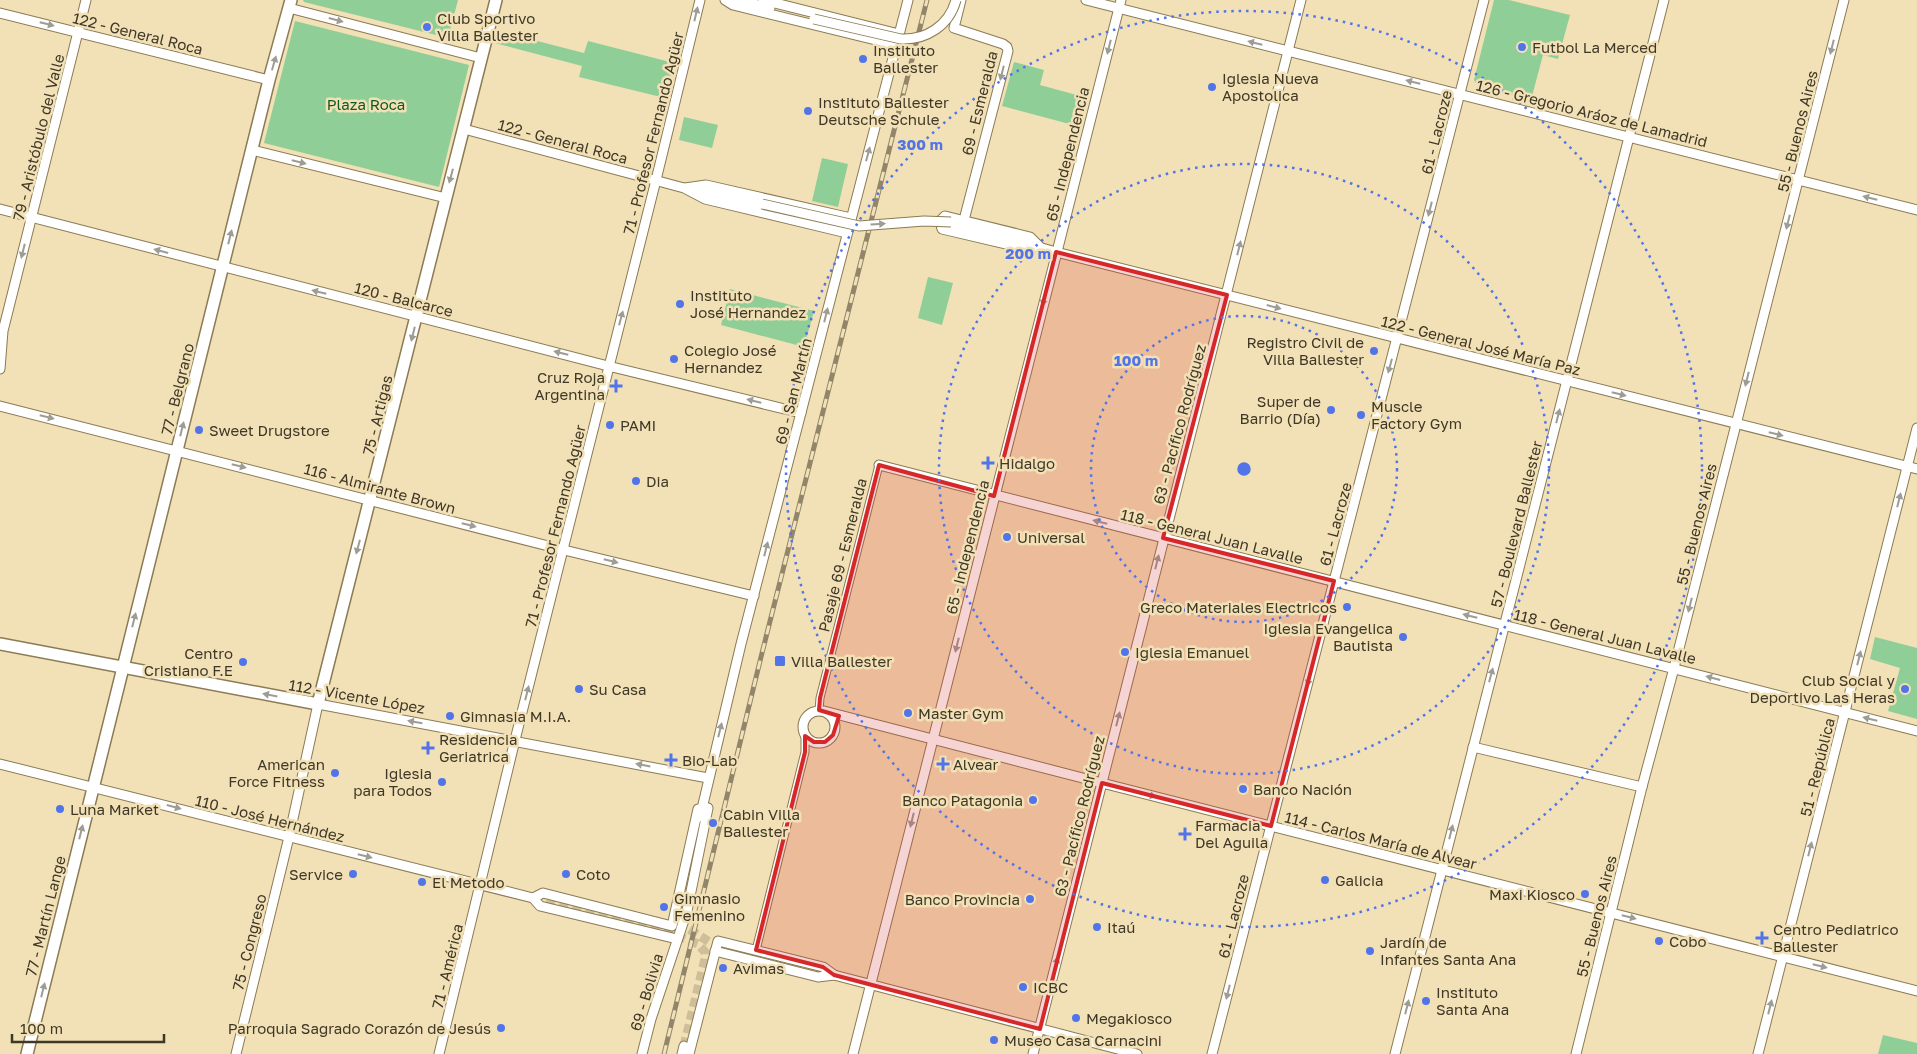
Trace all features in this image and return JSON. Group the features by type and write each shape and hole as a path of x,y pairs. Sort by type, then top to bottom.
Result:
{"street":[{"name":"79 - Aristóbulo del Valle","path":"0,368 2,331 86,0"},
{"name":"75 - Artigas","path":"289,837 318,704 496,0"},
{"name":"71 - Profesor Fernando Agüer","path":"481,885 515,740 700,0"},
{"path":"724,0 733,5 896,45"},
{"path":"738,0 901,39 923,37 934,31 951,14 956,0"},
{"path":"763,0 899,34"},
{"name":"69 - San Martín","path":"700,817 754,596 908,0"},
{"name":"69 - Esmeralda","path":"961,0 954,28 1003,44 1007,46 1008,51 964,220"},
{"name":"126 - Gregorio Aráoz de Lamadrid","path":"1086,0 1120,4 1288,51 1917,210"},
{"name":"63 - Pacífico Rodríguez","path":"1033,1054 1301,0"},
{"name":"61 - Lacroze","path":"1212,1054 1484,0"},
{"name":"57 - Boulevard Ballester","path":"1395,1054 1664,0"},
{"name":"55 - Buenos Aires","path":"1576,1054 1642,788 1844,0"},
{"path":"290,4 481,58"},
{"name":"77 - Belgrano","path":"92,786 269,80 290,4"},
{"name":"65 - Independencia","path":"853,1054 1120,4"},
{"name":"122 - General Roca","path":"0,13 269,80"},
{"name":"122 - General Roca","path":"464,129 684,188 705,199 847,233"},
{"path":"252,150 446,198"},
{"name":"122 - General Roca","path":"684,188 706,185 851,218"},
{"name":"122 - General José María Paz","path":"684,188 859,226 924,221 951,222 1056,252 1917,469"},
{"name":"120 - Balcarce","path":"0,209 223,268 801,413"},
{"name":"122 - General José María Paz","path":"945,216 964,220 1030,237 1039,246 1027,249 942,229 940,221 945,216"},
{"name":"116 - Almirante Brown","path":"0,406 564,550 754,596"},
{"name":"51 - República","path":"1758,1054 1917,428"},
{"name":"118 - General Juan Lavalle","path":"879,465 1917,731"},
{"name":"Pasaje 69 - Esmeralda","path":"822,710 823,689 879,465"},
{"name":"112 - Vicente López","path":"0,644 708,778"},
{"path":"756,950 805,752 806,736 802,726 806,716 814,711 822,710 831,716 835,725"},
{"name":"114 - Carlos María de Alvear","path":"822,710 839,716 1917,991"},
{"path":"806,736 814,742 825,742 833,735 839,716"},
{"path":"1472,747 1642,788"},
{"name":"110 - José Hernández","path":"0,764 533,898 540,906 677,939"},
{"name":"77 - Martín Lange","path":"27,1054 92,786"},
{"name":"69 - San Martín","path":"672,926 699,801 706,788"},
{"name":"69 - San Martín","path":"677,939 688,911 708,805 706,788"},
{"name":"75 - Congreso","path":"236,1054 289,837"},
{"name":"71 - América","path":"440,1054 481,885"},
{"name":"110 - José Hernández","path":"533,898 543,894 672,926"},
{"name":"69 - Bolivia","path":"642,1054 651,1019 677,939"},
{"path":"716,946 756,950 823,967 834,975 1137,1054"},
{"path":"716,946 818,977 834,975"},
{"path":"690,1054 716,946"}],"highlighted area":[{"path":"1056,252 1227,295 1163,538 1334,581 1271,826 1102,783 1040,1029 834,975 823,967 756,950 805,752 805,736 814,742 825,742 833,735 839,716 819,710 820,698 879,465 994,496"}],"green space":[{"name":"Club Sportivo Villa Ballester","path":"303,0 458,0 448,38 304,2"},
{"name":"Futbol La Merced","path":"1494,0 1509,0 1570,15 1558,59 1543,55 1531,100 1478,87 1474,80"},
{"name":"Plaza Roca","path":"295,21 469,65 439,187 264,143"},
{"path":"498,31 584,53 588,41 674,63 665,98 579,77 582,66 495,43"},
{"path":"1014,62 1044,70 1040,85 1084,97 1077,126 1002,106"},
{"path":"684,117 718,125 712,148 679,140"},
{"path":"822,158 848,164 838,207 812,201"},
{"path":"928,277 953,283 942,325 918,318"},
{"path":"730,289 814,311 804,347 721,325"},
{"name":"Club Social y Deportivo Las Heras","path":"1875,637 1917,648 1917,719 1888,711 1900,668 1870,659"},
{"path":"1883,1035 1917,1043 1917,1054 1878,1054"}],"tunnel":[{"path":"698,827 681,916 681,922 684,926 711,943 730,950 833,975"},
{"path":"533,898 665,931 698,944 705,952 705,959 684,1046"}],"railway":[{"path":"664,1054 761,657 927,0"}],"place":[{"name":"Club Sportivo Villa Ballester","path":"427,27"},
{"name":"Futbol La Merced","path":"1522,47"},
{"name":"Instituto Ballester","path":"863,59"},
{"name":"Iglesia Nueva Apostolica","path":"1212,87"},
{"name":"Instituto Ballester Deutsche Schule","path":"808,111"},
{"name":"Instituto José Hernandez","path":"680,304"},
{"name":"Registro Civil de Villa Ballester","path":"1374,351"},
{"name":"Colegio José Hernandez","path":"674,359"},
{"name":"Cruz Roja Argentina","path":"616,386"},
{"name":"Super de Barrio (Día)","path":"1331,410"},
{"name":"Muscle Factory Gym","path":"1361,415"},
{"name":"PAMI","path":"610,425"},
{"name":"Sweet Drugstore","path":"199,430"},
{"name":"Hidalgo","path":"988,463"},
{"name":"Dia","path":"636,481"},
{"name":"Universal","path":"1007,537"},
{"name":"Greco Materiales Electricos","path":"1347,607"},
{"name":"Iglesia Evangelica Bautista","path":"1403,637"},
{"name":"Iglesia Emanuel","path":"1125,652"},
{"name":"Villa Ballester","path":"780,661"},
{"name":"Centro Cristiano F.E","path":"243,662"},
{"name":"Su Casa","path":"579,689"},
{"name":"Club Social y Deportivo Las Heras","path":"1905,689"},
{"name":"Master Gym","path":"908,713"},
{"name":"Gimnasia M.I.A.","path":"450,716"},
{"name":"Residencia Geriatrica","path":"428,748"},
{"name":"Bio-Lab","path":"671,760"},
{"name":"Alvear","path":"943,764"},
{"name":"American Force Fitness","path":"335,773"},
{"name":"Iglesia para Todos","path":"442,782"},
{"name":"Banco Nación","path":"1243,789"},
{"name":"Banco Patagonia","path":"1033,800"},
{"name":"Luna Market","path":"60,809"},
{"name":"Cabin Villa Ballester","path":"713,823"},
{"name":"Farmacia Del Aguila","path":"1185,834"},
{"name":"Service","path":"353,874"},
{"name":"Coto","path":"566,874"},
{"name":"Galicia","path":"1325,880"},
{"name":"El Metodo","path":"422,882"},
{"name":"Maxi Kiosco","path":"1585,894"},
{"name":"Banco Provincia","path":"1030,899"},
{"name":"Gimnasio Femenino","path":"664,907"},
{"name":"Itaú","path":"1097,927"},
{"name":"Centro Pediatrico Ballester","path":"1762,938"},
{"name":"Cobo","path":"1659,941"},
{"name":"Jardín de Infantes Santa Ana","path":"1370,951"},
{"name":"Avimas","path":"723,968"},
{"name":"ICBC","path":"1023,987"},
{"name":"Instituto Santa Ana","path":"1426,1001"},
{"name":"Megakiosco","path":"1076,1018"},
{"name":"Parroquia Sagrado Corazón de Jesús","path":"501,1028"},
{"name":"Museo Casa Carnacini","path":"994,1040"}]}
